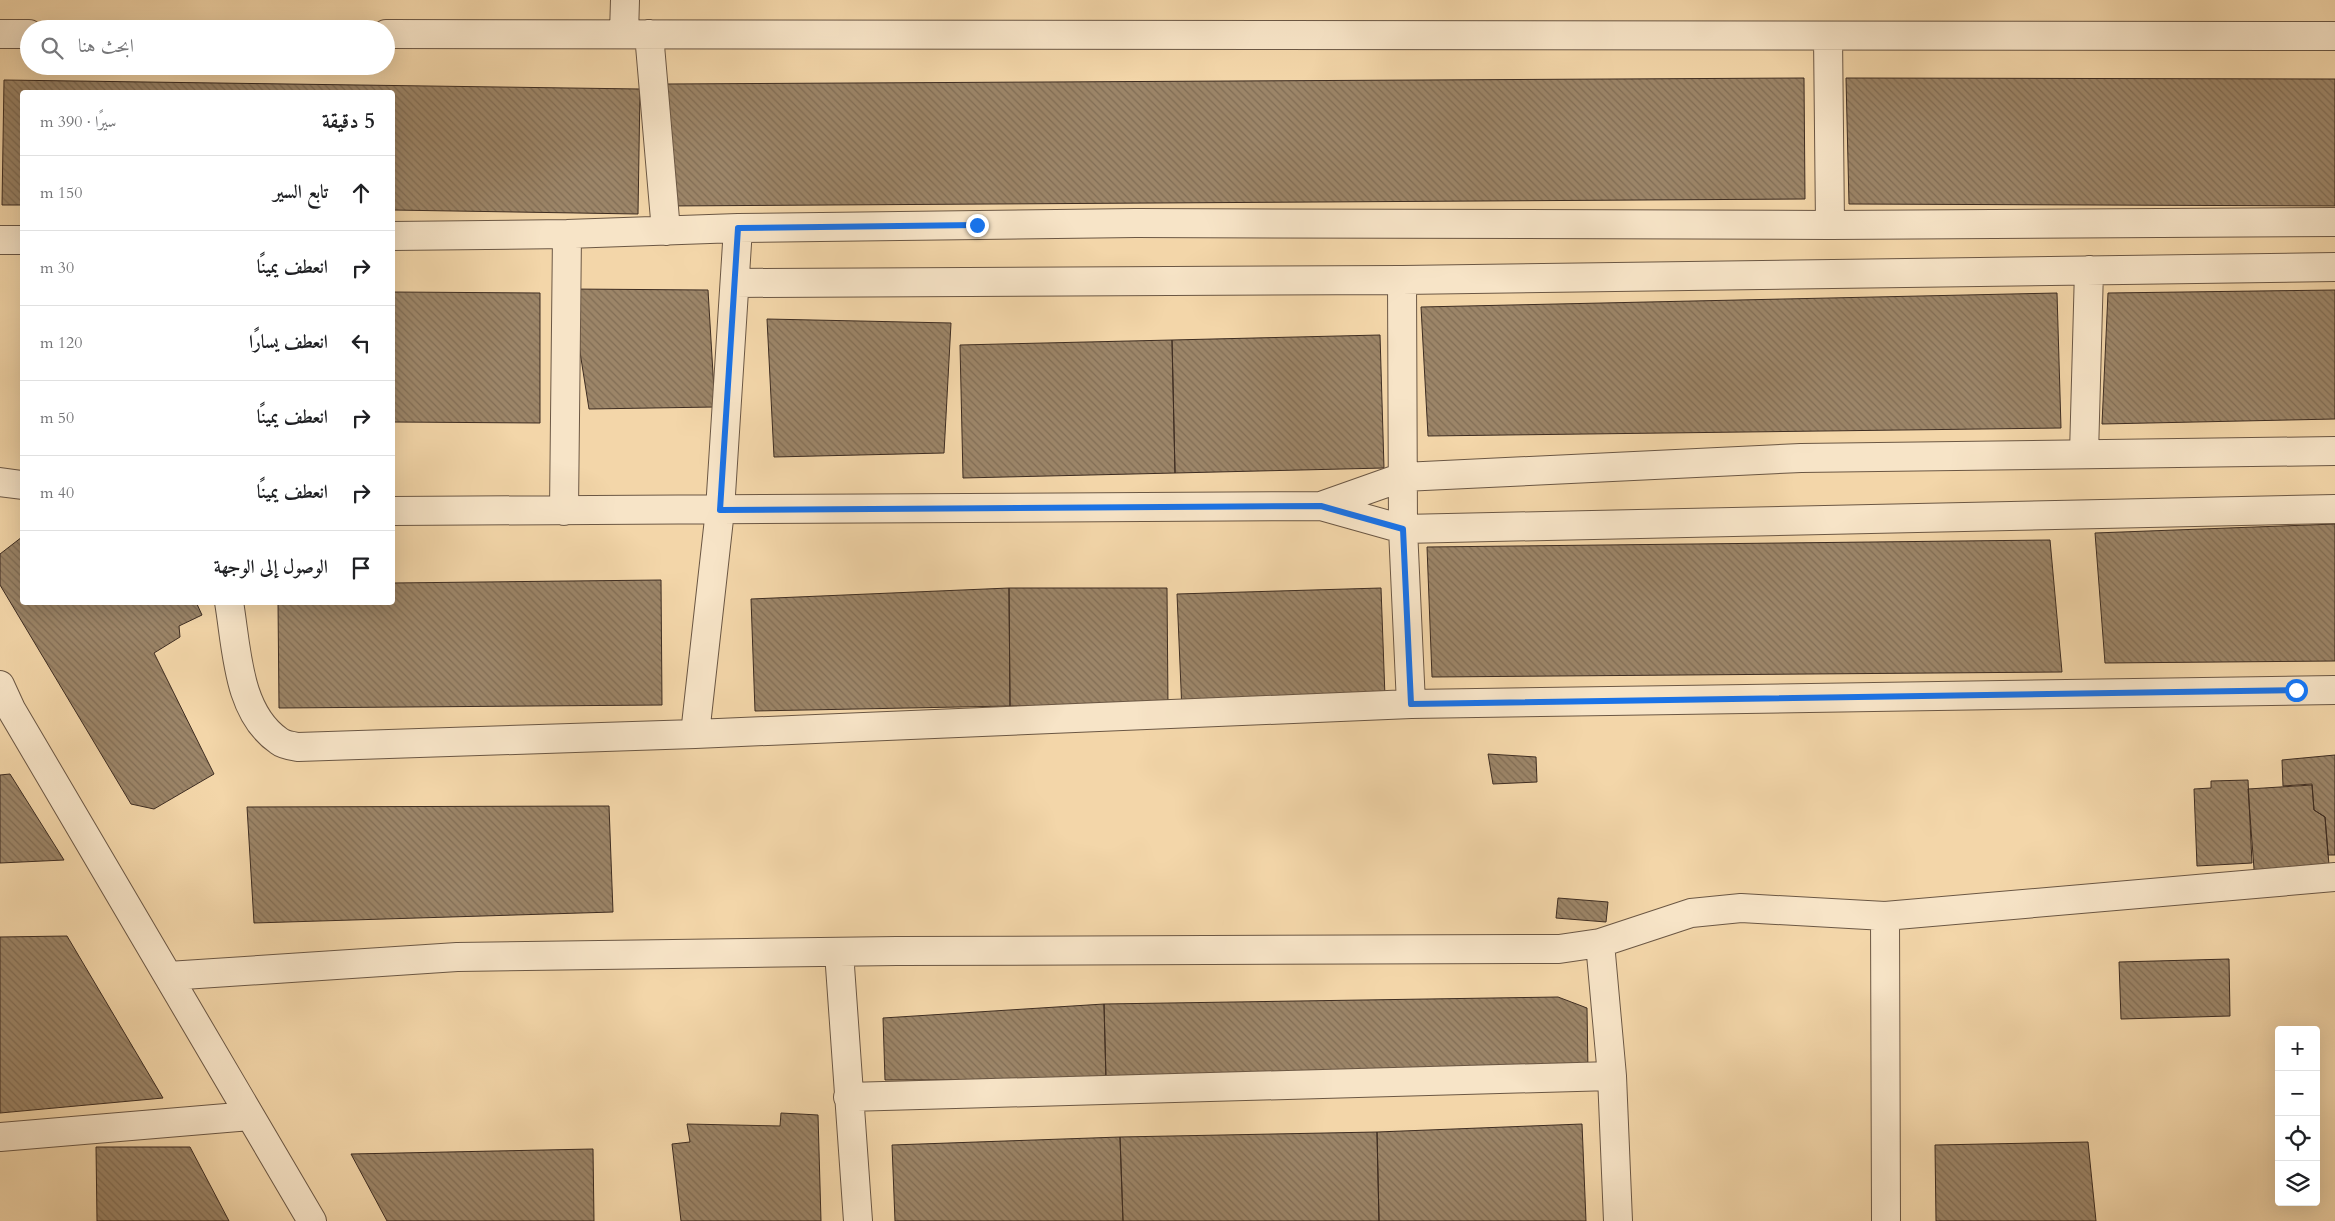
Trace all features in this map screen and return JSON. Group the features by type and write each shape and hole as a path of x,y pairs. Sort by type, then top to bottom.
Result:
{"street":[{"path":"624,0 636,34 666,231"},
{"path":"0,34 20,34"},
{"path":"395,34 2335,36"},
{"path":"1828,36 1830,225"},
{"path":"395,236 567,234 738,228 1136,223 1830,225 2335,222"},
{"path":"695,734 720,510 738,228"},
{"path":"564,511 567,234"},
{"path":"0,240 20,240"},
{"path":"734,283 1402,280 2335,267"},
{"path":"2084,454 2089,270"},
{"path":"1402,280 1403,529 1411,704"},
{"path":"1321,506 1403,477 1801,458 2335,451"},
{"path":"0,482 20,485"},
{"path":"395,511 1321,506 1403,529 2335,509"},
{"path":"229,605 241,675 250,707 264,728 275,738 281,742 298,747 695,734 1411,704 2335,690"},
{"path":"0,685 6,703 312,1221"},
{"path":"168,976 458,957 839,952 1474,951 1559,949 1600,942 1692,913 1741,908 1885,916 2335,877"},
{"path":"1885,916 1886,1221"},
{"path":"1600,942 1612,1076 1618,1221"},
{"path":"839,952 858,1221"},
{"path":"848,1097 1612,1076"},
{"path":"0,1137 250,1116"}],"building":[{"path":"1804,78 1805,199 667,206 666,84"},
{"path":"1846,78 2335,79 2335,206 1849,204"},
{"path":"4,80 640,89 638,214 395,210 395,90 20,90 20,205 2,205"},
{"path":"570,289 708,290 715,407 589,409"},
{"path":"2335,290 2335,419 2102,424 2108,293"},
{"path":"395,292 540,293 540,423 395,422"},
{"path":"2057,293 2061,428 1428,436 1421,307"},
{"path":"767,319 951,323 944,453 774,457"},
{"path":"1380,335 1384,468 1175,473 1172,340"},
{"path":"1172,340 1175,473 963,478 960,345"},
{"path":"2335,524 2335,661 2105,663 2095,533"},
{"path":"20,539 20,605 197,605 202,615 179,626 180,637 154,653 214,774 154,809 131,804 0,585 0,554"},
{"path":"2050,540 2062,672 1432,677 1427,547"},
{"path":"661,580 662,705 279,708 278,605 395,605 395,583"},
{"path":"1009,588 1010,706 755,711 751,599"},
{"path":"1009,588 1167,588 1168,706 1010,706"},
{"path":"1381,588 1385,697 1182,712 1177,594"},
{"path":"1488,754 1536,757 1537,782 1493,784"},
{"path":"2335,755 2335,855 2328,855 2325,817 2314,810 2312,784 2283,786 2282,760"},
{"path":"10,774 64,860 0,863 0,775"},
{"path":"2248,780 2252,863 2197,866 2194,789 2211,788 2211,781"},
{"path":"2312,785 2314,810 2325,817 2330,877 2255,882 2248,789"},
{"path":"609,806 613,912 254,923 247,807"},
{"path":"1558,898 1608,902 1606,922 1556,918"},
{"path":"67,936 163,1098 0,1113 0,937"},
{"path":"2229,959 2230,1016 2121,1019 2119,962"},
{"path":"1558,997 1587,1008 1588,1072 1106,1080 1104,1004"},
{"path":"1104,1004 1106,1080 885,1080 883,1018"},
{"path":"781,1113 818,1115 821,1221 681,1221 672,1144 690,1142 687,1124 780,1126"},
{"path":"1582,1124 1586,1221 1379,1221 1377,1132"},
{"path":"1377,1132 1379,1221 1123,1221 1120,1137"},
{"path":"1120,1137 1123,1221 895,1221 892,1145"},
{"path":"2088,1142 2096,1221 1936,1221 1935,1145"},
{"path":"96,1147 190,1147 229,1221 97,1221"},
{"path":"593,1149 594,1221 387,1221 351,1154"}],"route":[{"path":"977,225 738,228 720,510 1321,506 1354,515 1403,529 1411,704 2296,690"}]}
